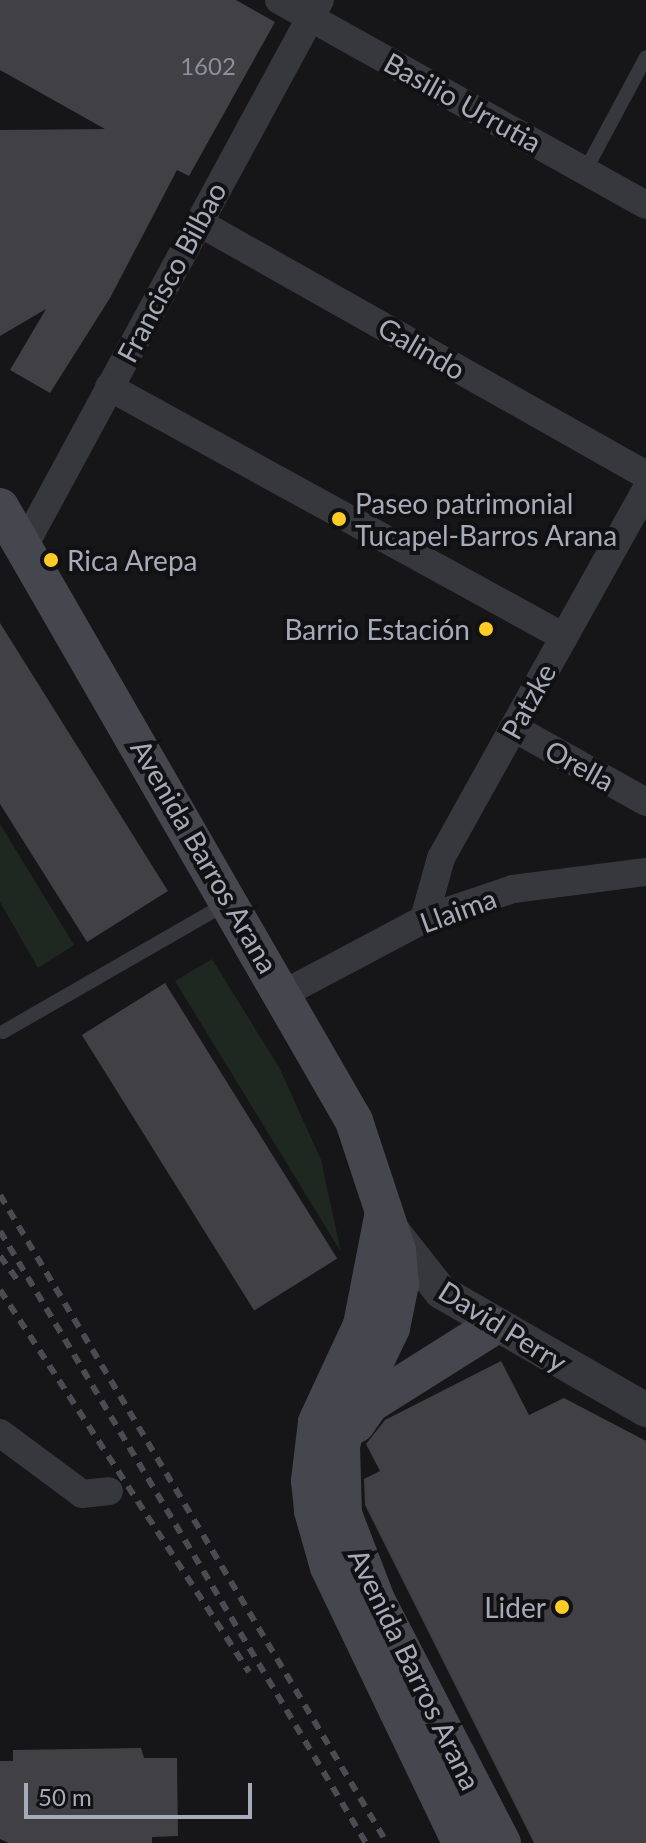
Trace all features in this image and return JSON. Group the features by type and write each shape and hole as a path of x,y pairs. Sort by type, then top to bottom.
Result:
{"main road":[{"name":"Avenida Barros Arana","path":"0,507 285,993 354,1121 383,1217 397,1251 398,1299 391,1328 349,1416 341,1446 343,1514 376,1600 502,1843"},
{"name":"Avenida Barros Arana","path":"383,1217 362,1325 317,1422 311,1467 313,1511 329,1567 461,1843"},
{"path":"341,1446 370,1404 494,1326"}],"street":[{"name":"Basilio Urrutia","path":"279,0 315,9 646,205"},
{"name":"Francisco Bilbao","path":"24,546 315,9"},
{"name":"Galindo","path":"198,222 646,475"},
{"path":"109,387 564,637"},
{"name":"Patzke","path":"424,919 441,858 643,503"},
{"name":"Orella","path":"514,728 646,802"},
{"name":"Llaima","path":"285,993 424,919 513,889 646,872"},
{"name":"David Perry","path":"383,1217 441,1292 494,1326 646,1410"},
{"path":"0,1433 82,1494 109,1491"}],"lane":[{"path":"585,171 646,57"},
{"path":"3,1032 231,901"}],"shaded area":[{"path":"0,824 74,945 38,968 0,902"},
{"path":"212,959 280,1069 321,1160 341,1252 175,981"}],"building":[{"path":"0,0 236,0 275,22 189,176 177,170 110,298 50,393 10,370 46,309 0,336 0,130 105,129 0,70"},
{"path":"0,623 168,891 87,942 0,804"},
{"path":"165,983 337,1259 254,1311 82,1035"},
{"path":"501,1361 529,1415 564,1398 646,1441 646,1843 534,1843 365,1505 364,1479 380,1471 366,1444 385,1420"},
{"path":"141,1748 144,1758 177,1758 178,1836 152,1837 152,1843 9,1843 0,1839 0,1761 13,1761 13,1750"}],"railway":[{"path":"0,1195 387,1843"},
{"path":"0,1231 366,1843"},
{"path":"0,1256 19,1282"},
{"path":"0,1290 249,1672"}],"place":[{"name":"Paseo patrimonial Tucapel-Barros Arana","path":"339,519"},
{"name":"Rica Arepa","path":"51,560"},
{"name":"Barrio Estación","path":"486,629"},
{"name":"Lider","path":"562,1607"}]}
